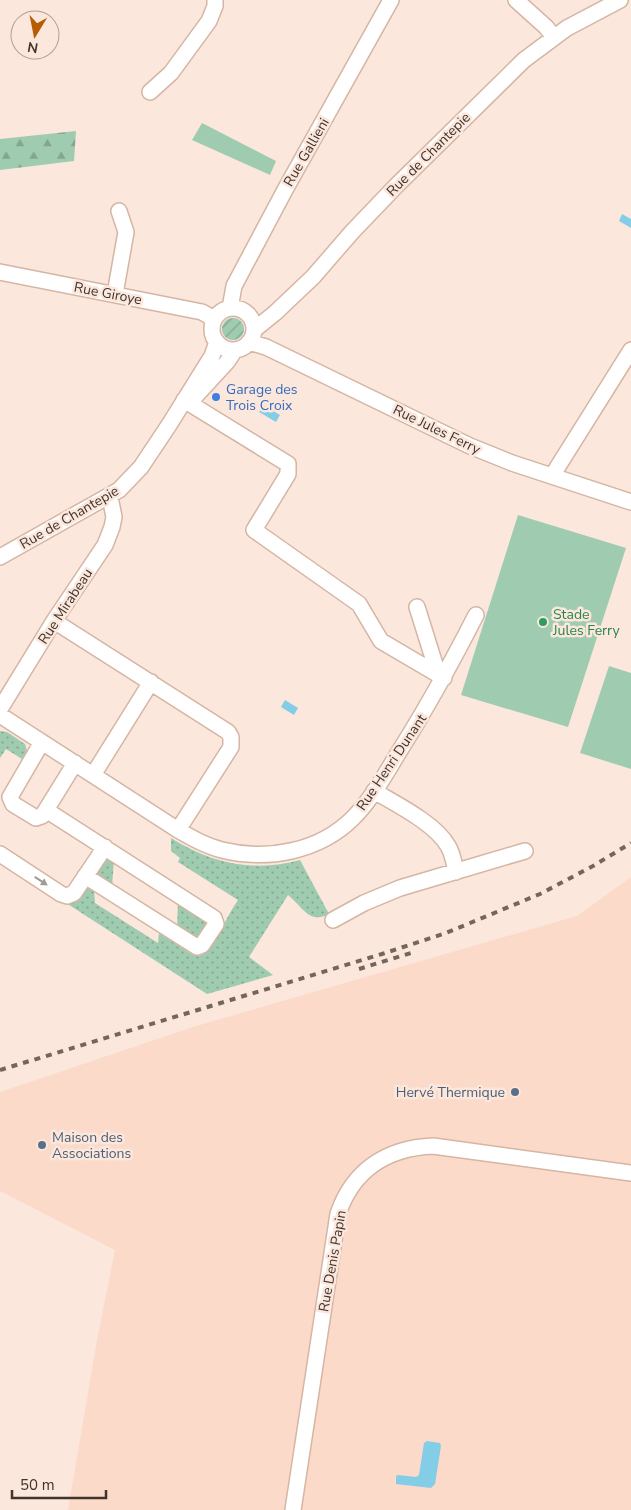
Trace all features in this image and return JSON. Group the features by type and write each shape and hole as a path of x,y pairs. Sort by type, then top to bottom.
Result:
{"street":[{"path":"150,92 172,73 209,21 215,6 215,0"},
{"name":"Rue Gallieni","path":"230,308 234,286 286,188 392,0"},
{"path":"516,0 546,27 554,37"},
{"name":"Rue de Chantepie","path":"251,336 313,277 352,232 396,186 524,60 567,28 620,0"},
{"path":"115,294 126,232 119,211"},
{"name":"Rue Giroye","path":"0,272 202,312 214,319"},
{"path":"230,308 244,311 249,316 251,336 245,346 235,350 228,349 217,342 212,331 214,319 224,310 230,308"},
{"name":"Rue Jules Ferry","path":"251,336 266,347 470,446 631,502"},
{"name":"Rue de Chantepie","path":"0,557 110,497 119,490 141,467 187,401 212,356 217,342"},
{"name":"Rue de Chantepie","path":"187,401 227,362 235,350"},
{"path":"552,476 631,350"},
{"path":"187,401 288,464 288,474 254,530 359,604 380,641 441,676"},
{"name":"Rue Mirabeau","path":"0,709 54,621 105,545 114,517 110,497"},
{"path":"417,608 441,676"},
{"name":"Rue Henri Dunant","path":"0,715 178,830 205,844 234,852 262,855 293,851 311,846 341,829 362,808 425,711 441,676 476,615"},
{"path":"54,621 228,732 232,742 231,747 178,830"},
{"path":"94,775 151,682"},
{"path":"42,742 10,797 13,804 36,818 42,816 75,763"},
{"path":"374,791 438,832 449,847 456,872"},
{"path":"46,810 214,918 216,924 202,945 197,946 85,876"},
{"path":"0,854 64,896 67,896 74,893 105,847"},
{"path":"333,920 380,895 525,851"},
{"name":"Rue Denis Papin","path":"293,1510 338,1214 347,1193 363,1173 374,1163 387,1156 413,1147 433,1146 631,1173"}],"shaded area":[{"path":"631,877 631,1510 68,1510 97,1340 115,1250 0,1191 0,1092 193,1027 577,916"}],"green space":[{"path":"202,123 276,161 270,175 192,140"},
{"path":"76,131 74,161 0,170 0,139"},
{"path":"233,318 241,321 244,329 241,337 233,340 225,337 222,329 225,321"},
{"name":"Stade Jules Ferry","path":"518,515 626,548 568,727 461,695"},
{"path":"609,666 631,673 631,769 580,753"},
{"path":"0,731 7,732 25,744 27,751 22,759 6,749 0,758"},
{"path":"171,838 201,854 233,863 266,866 300,860 329,914 322,917 311,916 288,895 249,957 273,975 207,994 63,901 82,889 94,889 95,903 158,943 159,933 193,955 204,954 214,942 238,900 178,862 180,858 171,851"},
{"path":"104,857 114,859 112,887 94,873"},
{"path":"178,900 207,921 206,928 198,938 192,939 177,930"}],"water":[{"path":"622,214 631,219 631,228 619,221"},
{"path":"263,405 280,415 276,422 259,412"},
{"path":"285,700 298,708 294,715 281,707"},
{"path":"427,1441 440,1443 441,1446 435,1484 431,1488 396,1484 396,1476 398,1475 416,1477 419,1475 424,1443"}],"railway":[{"path":"0,1070 446,933 540,894 631,843"},
{"path":"359,969 414,952"}],"place":[{"name":"Garage des Trois Croix","path":"216,397"},
{"name":"Stade Jules Ferry","path":"543,622"},
{"name":"Hervé Thermique","path":"515,1092"},
{"name":"Maison des Associations","path":"42,1145"}]}
